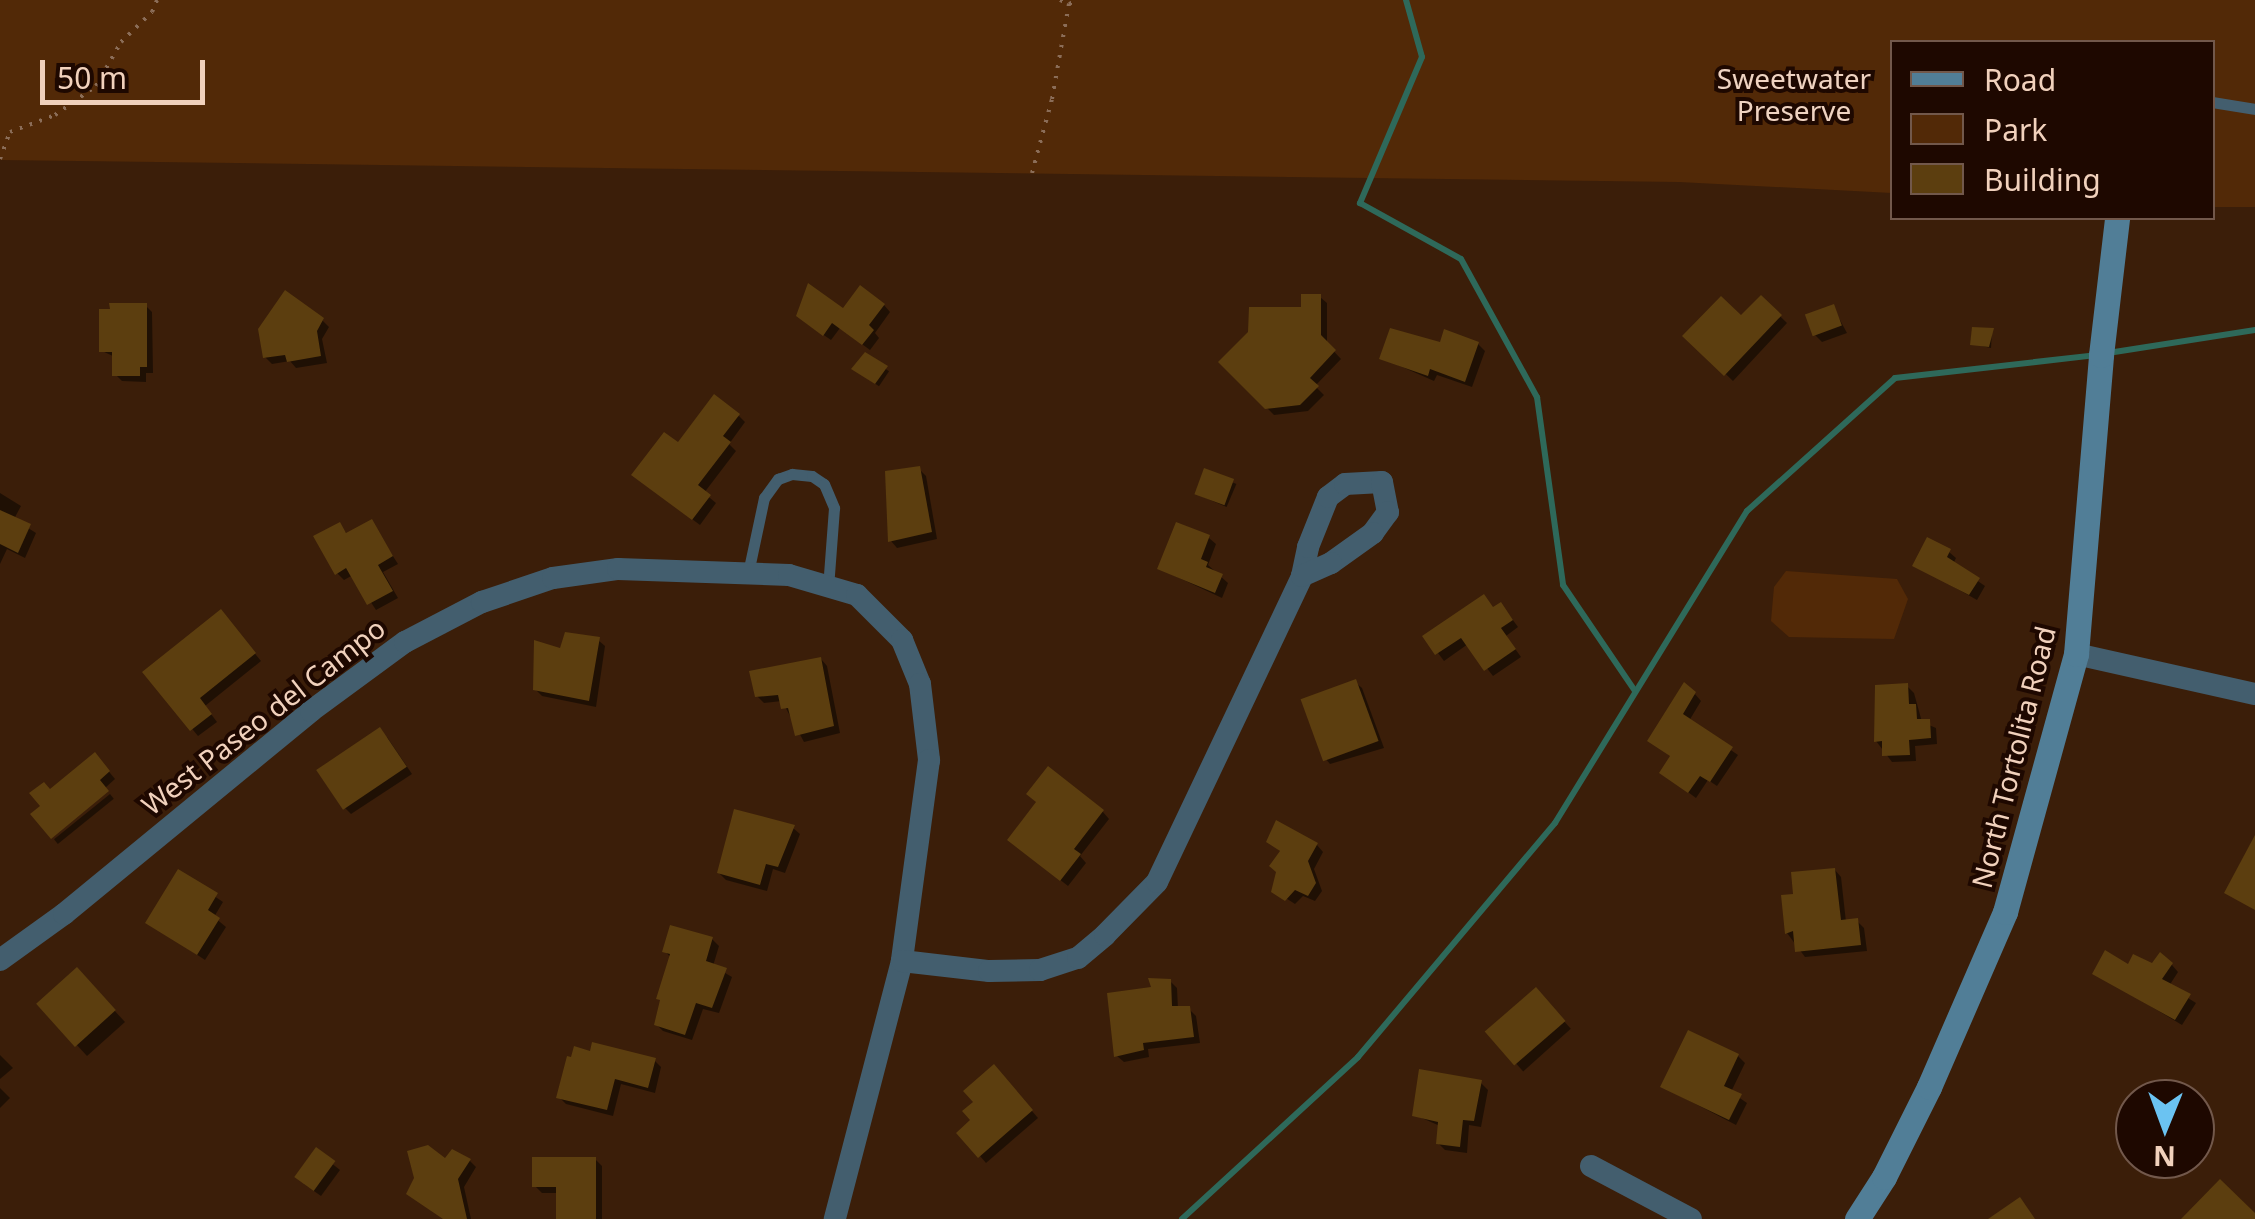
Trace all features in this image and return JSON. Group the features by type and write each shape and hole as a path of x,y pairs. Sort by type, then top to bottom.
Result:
{"street":[{"name":"North Tortolita Road","path":"1857,1219 1884,1178 1929,1087 2005,912 2076,654 2100,355 2117,220"},
{"name":"West Paseo del Campo","path":"0,960 64,914 310,711 405,642 482,602 553,578 618,569 788,574 828,586 857,596 902,640 920,684 929,760 902,962 835,1219"},
{"path":"902,962 988,970 1040,970 1078,958 1105,936 1157,882 1302,576"},
{"path":"2076,654 2255,694"},
{"path":"1592,1166 1690,1219"}],"lane":[{"path":"2215,102 2255,109"},
{"path":"748,573 764,498 778,479 792,474 812,476 824,484 834,508 828,586"}],"path":[{"path":"0,159 10,132 55,115 96,86 121,42 152,12 157,0"},
{"path":"1060,0 1070,4 1078,0"},
{"path":"1032,173 1052,99 1070,4"}],"green space":[{"name":"Sweetwater Preserve","path":"0,0 2255,0 2255,207 2215,207 2215,40 1890,40 1890,193 1679,182 0,160"},
{"path":"1786,571 1897,579 1908,599 1894,639 1789,637 1771,621 1774,587"}],"building":[{"path":"808,283 843,308 860,285 885,304 869,325 874,330 862,345 832,323 823,336 796,316"},
{"path":"285,290 324,318 317,331 321,356 287,362 285,355 263,358 258,329"},
{"path":"1301,294 1321,294 1321,335 1336,350 1310,378 1319,386 1300,405 1265,409 1218,362 1248,332 1249,307 1301,307"},
{"path":"1761,295 1782,315 1724,376 1682,336 1721,296 1741,315"},
{"path":"109,303 147,303 147,367 140,367 140,376 112,376 112,352 99,352 99,309 110,309"},
{"path":"1834,304 1842,326 1813,336 1805,315"},
{"path":"1972,327 1994,328 1989,347 1970,345"},
{"path":"1390,328 1440,342 1444,329 1479,342 1465,382 1430,369 1428,376 1379,359"},
{"path":"865,352 888,366 875,384 851,369"},
{"path":"714,394 740,414 723,436 731,442 698,485 711,495 692,520 631,475 664,432 678,442"},
{"path":"920,466 932,532 888,542 885,471"},
{"path":"1204,468 1234,479 1224,505 1194,494"},
{"path":"0,510 31,524 18,553 0,544"},
{"path":"372,519 393,556 378,565 393,591 367,605 346,568 335,575 313,536 340,522 346,533"},
{"path":"1176,522 1210,535 1201,559 1208,562 1206,567 1223,574 1215,593 1157,569"},
{"path":"1927,537 1951,549 1947,557 1980,578 1969,595 1912,566"},
{"path":"1484,594 1493,607 1501,602 1513,620 1501,628 1516,649 1484,671 1461,638 1435,655 1422,636"},
{"path":"221,609 256,653 200,698 212,714 190,731 142,672"},
{"path":"565,632 600,637 589,701 533,690 534,640 560,648"},
{"path":"821,657 834,726 795,736 788,708 781,709 778,695 755,697 749,671"},
{"path":"1356,679 1379,741 1323,761 1301,699"},
{"path":"1684,682 1696,692 1683,714 1733,747 1710,782 1700,776 1688,793 1659,773 1670,756 1647,741"},
{"path":"1908,683 1909,704 1916,704 1917,719 1930,719 1931,738 1909,740 1910,755 1882,756 1882,741 1874,742 1875,685"},
{"path":"380,727 407,767 343,810 316,770"},
{"path":"95,752 110,771 100,780 109,791 51,839 30,814 40,806 29,793 44,782 50,789"},
{"path":"1048,766 1104,810 1074,849 1081,854 1060,881 1007,840 1036,802 1026,794"},
{"path":"734,809 795,825 778,867 766,864 760,885 717,873"},
{"path":"1276,820 1318,843 1308,861 1316,883 1308,896 1295,890 1285,901 1271,892 1276,872 1269,866 1280,851 1266,842"},
{"path":"2255,835 2255,910 2224,893"},
{"path":"1835,868 1841,920 1858,918 1861,945 1795,952 1793,931 1785,934 1781,895 1793,894 1791,872"},
{"path":"178,869 218,893 208,910 220,918 197,955 145,923"},
{"path":"670,925 713,937 706,961 727,968 712,1008 696,1003 685,1035 654,1025 660,1000 656,999 670,954 662,952"},
{"path":"2105,950 2128,964 2133,954 2152,963 2160,952 2173,963 2162,979 2191,994 2175,1020 2092,974"},
{"path":"77,967 116,1010 75,1047 36,1004"},
{"path":"1148,978 1171,979 1172,1006 1190,1006 1194,1037 1143,1043 1144,1050 1114,1057 1107,993 1151,987"},
{"path":"1536,987 1566,1021 1514,1066 1485,1032"},
{"path":"1688,1030 1739,1054 1724,1086 1742,1094 1729,1120 1660,1087"},
{"path":"592,1042 656,1058 648,1088 615,1079 607,1110 556,1098 567,1056 571,1057 574,1046 590,1051"},
{"path":"994,1064 1033,1110 978,1158 956,1133 970,1120 962,1111 973,1102 963,1091"},
{"path":"1419,1069 1482,1080 1474,1121 1463,1120 1460,1147 1436,1144 1438,1122 1412,1116"},
{"path":"428,1145 445,1158 452,1149 471,1159 458,1179 467,1219 443,1219 406,1194 414,1178 407,1151"},
{"path":"316,1147 335,1161 314,1191 294,1177"},
{"path":"532,1157 596,1157 596,1219 556,1219 556,1187 532,1187"},
{"path":"2220,1179 2255,1213 2255,1219 2181,1219"},
{"path":"2020,1197 2035,1219 1988,1219"}],"waterway":[{"path":"1406,0 1422,57 1360,203 1461,259 1537,397 1563,585 1635,691"},
{"path":"2108,353 2255,330"},
{"path":"1182,1219 1358,1057 1555,823 1747,511 1895,378 2096,355"}]}
